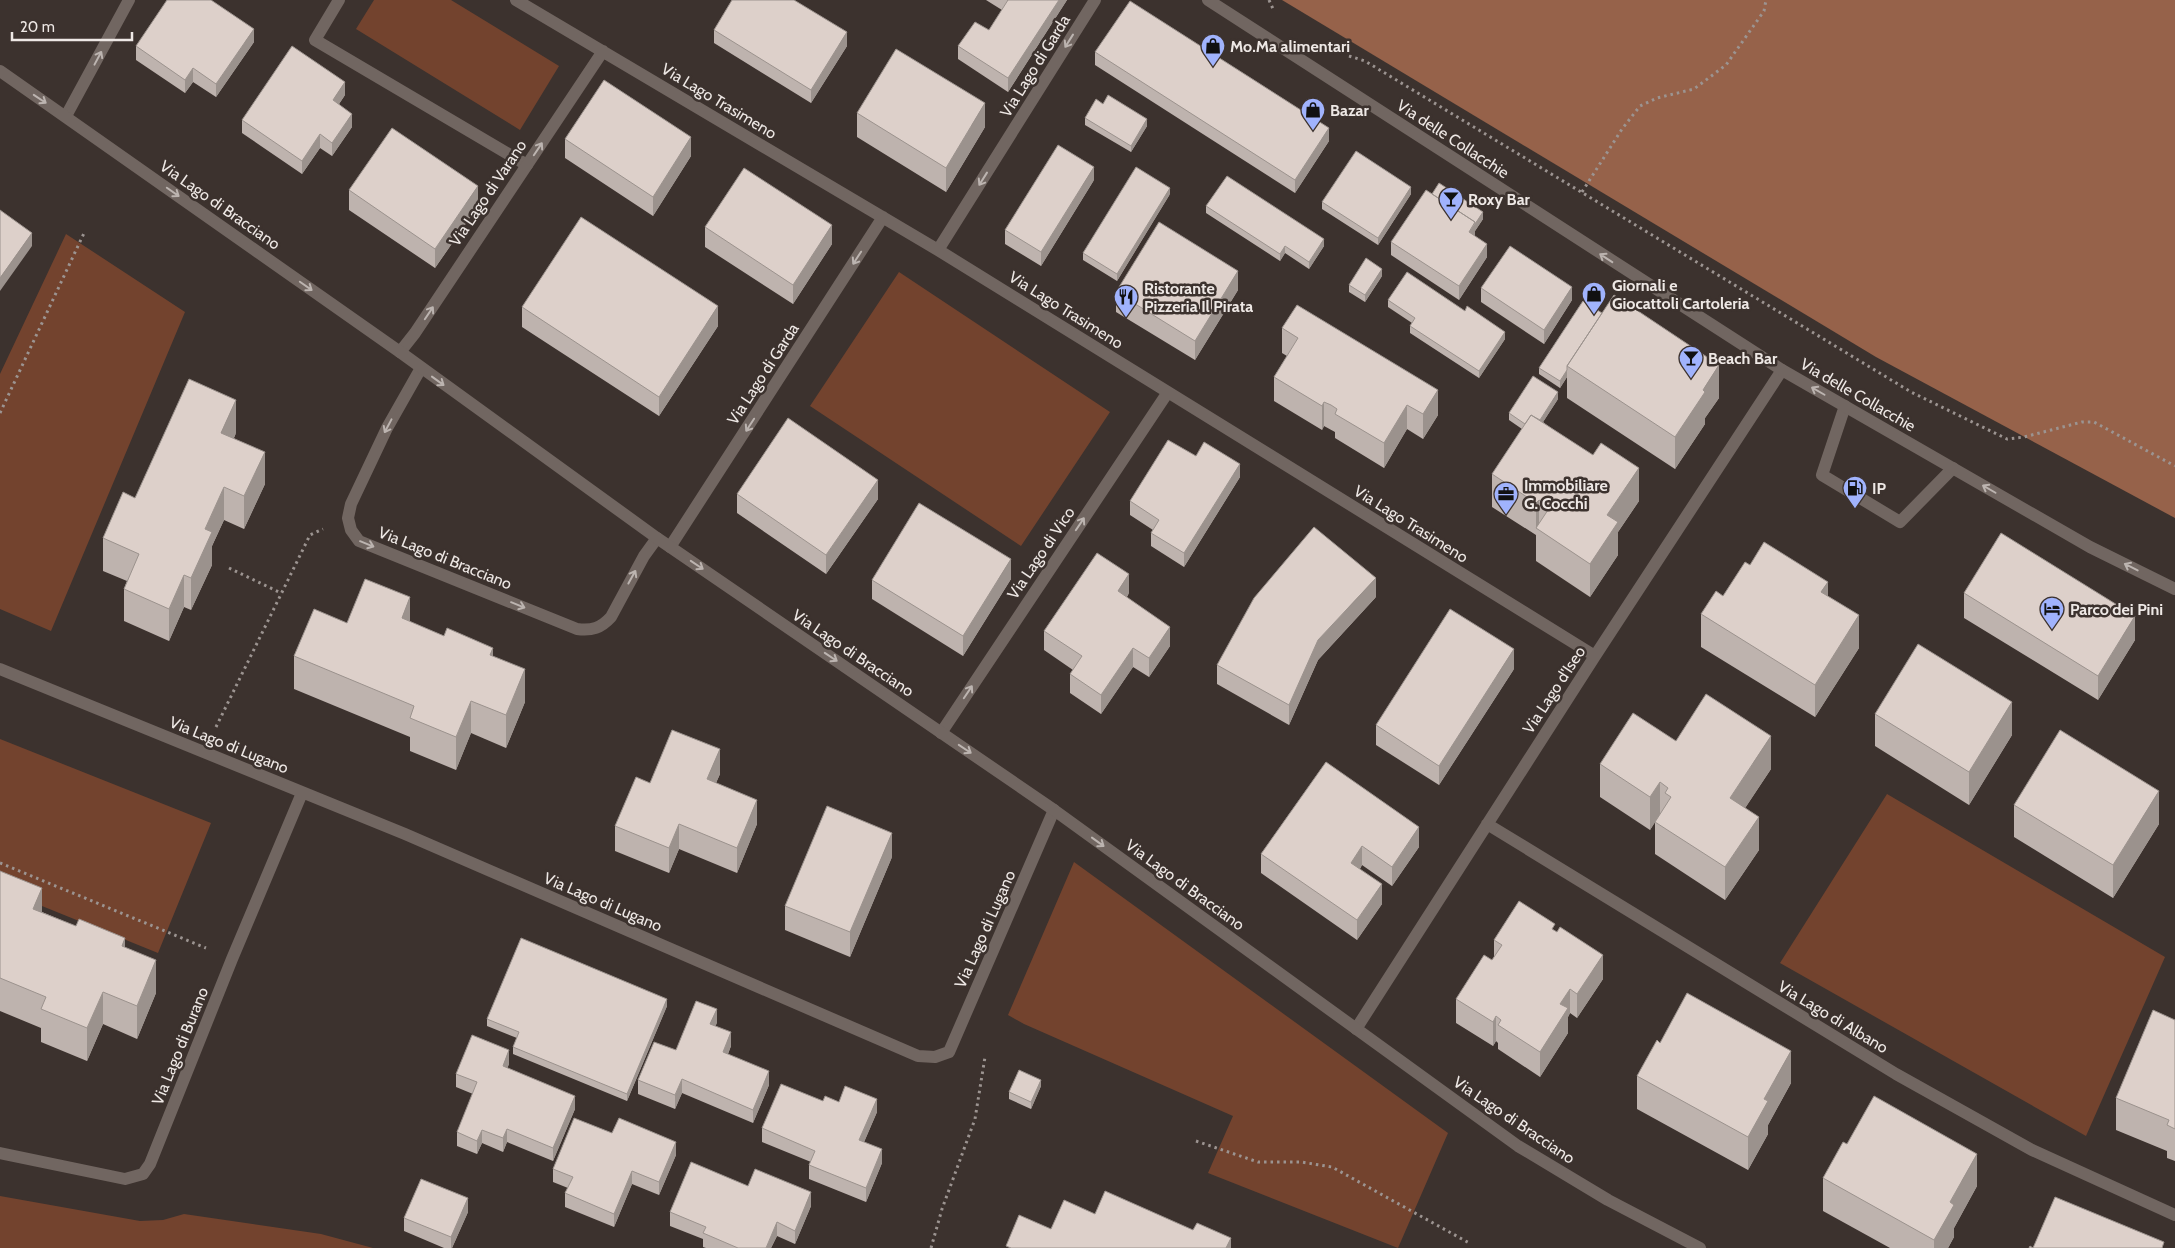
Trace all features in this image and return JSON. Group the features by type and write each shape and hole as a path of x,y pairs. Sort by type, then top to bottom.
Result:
{"street":[{"path":"66,116 129,0"},
{"path":"339,0 315,40 527,165"},
{"name":"Via Lago Trasimeno","path":"516,0 938,250 1595,656"},
{"name":"Via Lago di Garda","path":"938,250 1095,0"},
{"name":"Via delle Collacchie","path":"1208,0 1782,370 2090,546 2175,589"},
{"name":"Via Lago di Varano","path":"400,352 416,333 602,51"},
{"name":"Via Lago di Bracciano","path":"0,71 400,352 657,538 1054,810 1518,1146 1608,1200 1700,1248"},
{"name":"Via Lago di Garda","path":"670,547 883,217"},
{"path":"348,518 350,504 383,436 421,368"},
{"name":"Via Lago d'Iseo","path":"1356,1029 1595,656 1782,370"},
{"name":"Via Lago di Vico","path":"941,733 1168,392"},
{"path":"1845,406 1822,475 1900,522 1953,468"},
{"name":"Via Lago di Bracciano","path":"348,518 351,530 359,541 577,629 588,630 604,624 611,617 644,556 657,538"},
{"name":"Via Lago di Lugano","path":"0,669 405,834 918,1056 935,1057 949,1052 1054,810"},
{"name":"Via Lago di Burano","path":"0,1153 125,1179 143,1174 150,1164 232,959 302,793"},
{"name":"Via Lago di Albano","path":"1487,824 1896,1074 2040,1154 2175,1215"}],"path":[{"path":"1269,0 1276,15"},
{"path":"1582,192 1622,129 1640,106 1657,98 1694,89 1726,65 1764,11 1766,0"},
{"path":"1346,56 1365,61 1911,392 1992,433 2007,439 2024,437 2082,422 2094,422 2175,466"},
{"path":"0,413 85,231"},
{"path":"204,753 310,535 348,518"},
{"path":"229,568 281,593"},
{"path":"0,863 232,959"},
{"path":"931,1248 942,1210 974,1119 985,1057"},
{"path":"1196,1141 1258,1162 1301,1162 1332,1167 1471,1244"}],"shaded area":[{"path":"374,0 451,0 559,66 520,130 356,29"},
{"path":"1282,0 2175,0 2175,518 1876,357"},
{"path":"66,234 185,312 51,631 0,609 0,374"},
{"path":"899,272 1110,412 1021,546 810,406"},
{"path":"0,739 211,823 158,953 0,889"},
{"path":"1887,794 2165,957 2086,1136 1780,963"},
{"path":"1074,862 1448,1133 1398,1248 1208,1173 1233,1116 1024,1024 1008,1015"},
{"path":"0,1196 140,1221 163,1220 184,1214 321,1234 373,1248 0,1248"}],"building":[{"path":"167,0 211,0 254,29 216,84 193,68 185,80 136,46"},
{"path":"732,0 794,0 847,32 811,90 714,30"},
{"path":"1008,0 1059,0 1008,78 958,46 975,22 989,30"},
{"path":"1130,1 1329,128 1295,180 1095,52"},
{"path":"292,46 345,82 333,100 352,114 332,143 320,134 302,161 242,120"},
{"path":"896,49 985,103 946,168 857,113"},
{"path":"604,80 691,137 653,197 565,139"},
{"path":"1108,95 1147,119 1131,146 1085,118 1096,99 1103,104"},
{"path":"392,128 478,186 435,249 349,190"},
{"path":"1058,145 1094,167 1041,252 1005,230"},
{"path":"1356,151 1411,187 1378,238 1322,202"},
{"path":"1136,167 1170,188 1117,274 1083,253"},
{"path":"744,168 832,225 793,285 705,227"},
{"path":"1227,176 1324,239 1309,262 1285,246 1280,254 1206,206"},
{"path":"1439,183 1483,212 1475,224 1475,222 1432,194"},
{"path":"1426,190 1475,222 1469,232 1487,244 1459,286 1391,242"},
{"path":"0,210 32,233 0,278"},
{"path":"581,217 718,306 659,397 522,307"},
{"path":"1159,222 1238,271 1195,341 1116,292"},
{"path":"1510,246 1572,287 1544,330 1481,288"},
{"path":"1366,258 1382,269 1365,295 1349,285"},
{"path":"1407,272 1465,311 1467,306 1505,332 1479,371 1410,326 1415,318 1388,300"},
{"path":"1614,295 1719,365 1703,390 1705,392 1675,437 1567,366"},
{"path":"1583,301 1602,313 1567,366 1567,370 1560,381 1539,368"},
{"path":"1297,305 1438,390 1423,414 1407,405 1384,443 1335,414 1337,409 1331,405 1324,402 1322,406 1274,377 1298,338 1282,328"},
{"path":"1533,376 1558,392 1540,420 1531,415 1525,424 1509,413"},
{"path":"189,379 236,400 221,433 265,452 244,496 224,487 205,529 212,532 191,578 184,575 169,609 124,589 139,554 103,538 123,492 135,498"},
{"path":"1531,415 1593,455 1601,443 1639,468 1607,515 1618,522 1590,564 1536,528 1550,507 1539,500 1536,503 1492,474"},
{"path":"788,418 878,480 826,555 737,494"},
{"path":"1168,440 1196,456 1204,442 1240,464 1184,553 1151,533 1159,520 1130,501"},
{"path":"919,503 1011,559 963,636 872,580"},
{"path":"1314,527 1376,578 1318,640 1289,705 1217,665 1254,598"},
{"name":"Parco dei Pini","path":"2001,533 2135,616 2098,676 1964,593"},
{"path":"1764,542 1828,582 1821,592 1859,615 1815,685 1701,614 1716,591 1723,596 1745,562 1750,565"},
{"path":"1097,553 1129,574 1118,591 1170,627 1149,658 1133,648 1101,695 1070,674 1082,656 1044,631"},
{"path":"365,579 410,597 402,618 444,636 447,628 493,648 490,655 525,669 506,715 471,701 456,737 410,718 414,706 294,656 314,609 347,623"},
{"path":"1450,609 1514,649 1439,766 1376,725"},
{"path":"1918,644 2012,702 1969,772 1875,714"},
{"path":"1706,694 1771,736 1730,798 1759,817 1725,867 1655,822 1671,797 1665,793 1668,788 1660,782 1650,797 1600,764 1633,713 1676,741"},
{"path":"672,730 720,749 707,779 757,800 737,848 679,824 669,848 615,826 636,777 650,783"},
{"path":"2060,730 2159,791 2113,865 2014,805"},
{"path":"1326,762 1419,827 1392,867 1362,846 1351,863 1382,884 1357,920 1261,854"},
{"path":"827,806 892,833 850,932 785,906"},
{"path":"0,871 42,888 33,909 76,926 79,919 125,938 122,946 156,960 137,1006 103,992 87,1028 41,1009 46,997 0,978"},
{"path":"1519,901 1555,924 1552,929 1557,932 1560,927 1603,955 1577,994 1570,989 1560,1004 1568,1008 1540,1052 1498,1025 1501,1020 1496,1016 1493,1022 1456,999 1484,955 1492,960 1502,945 1494,940"},
{"path":"521,938 667,999 627,1094 513,1047 519,1032 487,1019"},
{"path":"1687,993 1791,1051 1764,1099 1768,1101 1748,1137 1637,1076 1657,1040 1660,1043"},
{"path":"696,1001 717,1009 710,1024 731,1032 723,1052 769,1071 753,1110 682,1079 675,1095 638,1080 654,1042 676,1050"},
{"path":"2153,1010 2175,1020 2175,1129 2167,1125 2169,1120 2116,1098"},
{"path":"472,1035 509,1050 503,1066 575,1096 553,1148 507,1129 503,1138 482,1130 477,1141 457,1132 477,1082 456,1074"},
{"path":"1019,1070 1041,1080 1031,1102 1009,1092"},
{"path":"781,1084 823,1101 825,1096 839,1102 845,1086 877,1099 859,1140 882,1149 866,1188 809,1165 815,1151 762,1128"},
{"path":"1874,1096 1977,1154 1950,1202 1954,1205 1934,1240 1823,1178 1843,1142 1847,1144"},
{"path":"574,1118 612,1133 619,1118 676,1142 659,1182 632,1171 614,1214 565,1193 573,1177 553,1169"},
{"path":"691,1162 748,1186 755,1169 811,1192 795,1231 777,1222 766,1248 738,1248 703,1233 706,1227 670,1212"},
{"path":"421,1179 468,1198 451,1237 404,1218"},
{"path":"1105,1191 1193,1230 1197,1223 1231,1238 1226,1248 1011,1248 1006,1246 1019,1215 1051,1229 1064,1200 1095,1214"},
{"path":"2055,1197 2164,1242 2162,1248 2033,1248"}],"place":[{"name":"Mo.Ma alimentari","path":"1213,67"},
{"name":"Bazar","path":"1313,131"},
{"name":"Roxy Bar","path":"1451,220"},
{"name":"Giornali e Giocattoli Cartoleria","path":"1594,315"},
{"name":"Ristorante Pizzeria Il Pirata","path":"1126,318"},
{"name":"Beach Bar","path":"1691,379"},
{"name":"IP","path":"1855,509"},
{"name":"Immobiliare G. Cocchi","path":"1506,515"},
{"name":"Parco dei Pini","path":"2052,630"}]}
